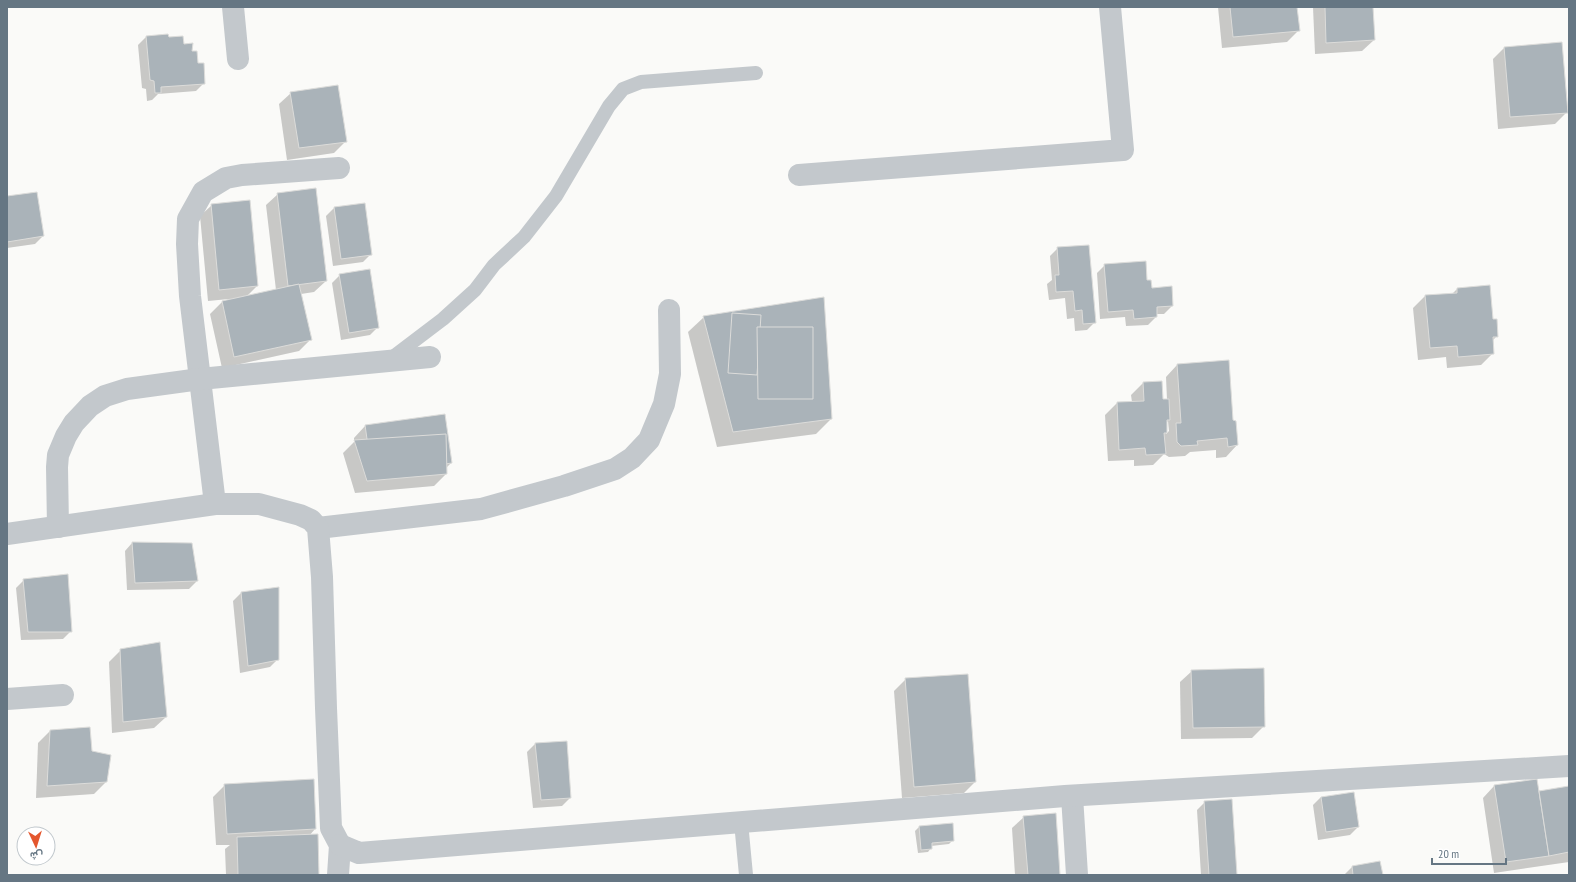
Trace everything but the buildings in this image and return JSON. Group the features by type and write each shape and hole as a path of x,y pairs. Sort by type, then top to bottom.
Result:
{"street":[{"path":"233,7 238,59"},
{"path":"799,174 1123,150 1110,7"},
{"path":"215,504 190,296 187,244 188,219 203,192 226,178 242,174 339,168"},
{"path":"318,528 481,509 564,486 615,469 632,458 649,440 664,404 670,374 669,310"},
{"path":"58,527 56,467 58,455 66,436 74,423 90,406 105,396 127,389 200,379 430,357"},
{"path":"7,534 215,504 259,504 300,515 311,520 318,528 322,577 331,828 340,845 338,875"},
{"path":"7,699 63,695"},
{"path":"340,845 359,853 1072,796 1569,766"},
{"path":"1072,796 1077,875"}],"lane":[{"path":"388,361 443,319 475,290 494,265 524,237 556,196 610,106 623,89 641,82 756,73"},
{"path":"741,822 746,875"}]}
